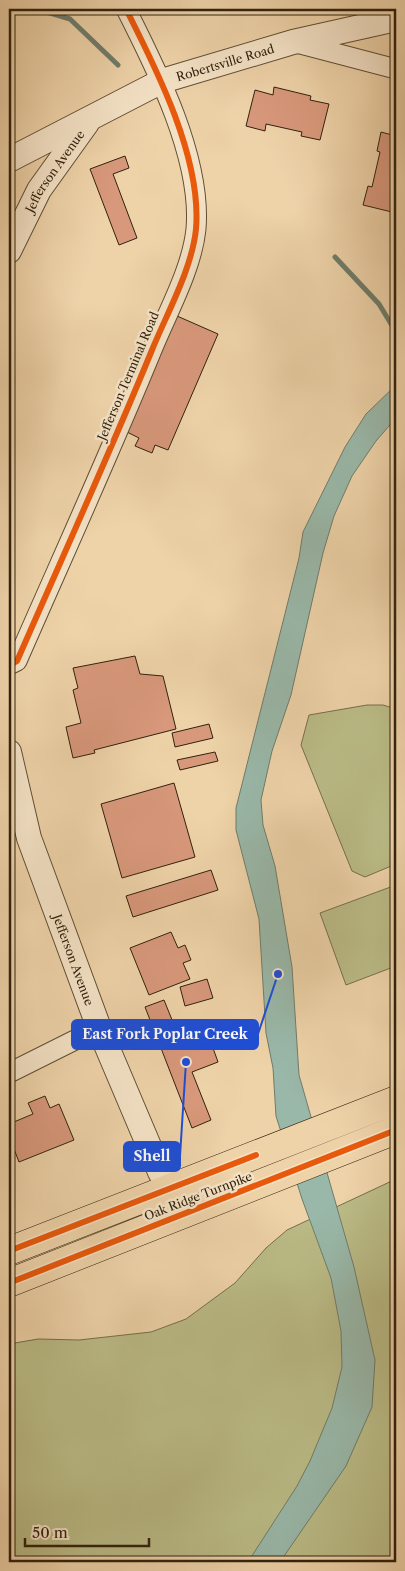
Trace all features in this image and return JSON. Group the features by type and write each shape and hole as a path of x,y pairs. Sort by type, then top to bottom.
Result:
{"highway":[{"name":"Oak Ridge Turnpike","path":"9,1251 396,1100"},
{"name":"Oak Ridge Turnpike","path":"9,1283 396,1130"}],"street":[{"path":"126,9 162,81"},
{"name":"Robertsville Road","path":"9,160 162,81 293,42 396,19"},
{"path":"293,42 396,69"},
{"name":"Jefferson Terminal Road","path":"9,665 17,661 142,374 189,259 196,229 193,192 187,156 162,81"},
{"name":"Jefferson Avenue","path":"9,251 39,190 90,119"},
{"name":"Jefferson Avenue","path":"9,752 32,845 100,1028 168,1188 182,1214"},
{"path":"9,1073 100,1028"}],"green space":[{"path":"367,705 383,705 396,709 396,864 365,877 352,871 301,745 309,715"},
{"path":"396,885 396,966 346,985 320,913"},
{"path":"396,1179 396,1562 9,1562 9,1344 38,1339 79,1340 151,1332 186,1319 235,1283 266,1248 287,1230"}],"shaded area":[{"path":"396,385 396,418 376,441 352,476 334,516 323,553 291,695 272,751 261,800 263,825 275,866 292,967 299,1075 354,1267 375,1360 372,1407 346,1466 280,1562 248,1562 297,1486 310,1461 332,1408 342,1367 341,1331 331,1278 302,1199 276,1116 273,1068 266,1033 259,919 236,830 236,808 299,558 303,532 345,447 366,414"}],"building":[{"path":"274,87 311,96 310,100 329,104 320,140 301,136 302,132 266,124 265,131 246,126 255,90 273,95"},
{"path":"381,132 396,136 396,213 363,205 368,186 372,187 380,152 377,151"},
{"path":"125,156 129,168 113,174 137,238 119,245 90,169"},
{"path":"177,316 218,334 168,450 155,445 152,453 135,446 139,438 127,432"},
{"path":"135,656 140,674 163,676 176,729 94,750 95,753 73,758 66,727 81,723 73,690 78,688 73,668"},
{"path":"209,724 213,738 175,747 172,733"},
{"path":"215,752 218,761 180,770 177,760"},
{"path":"174,783 195,857 122,878 101,804"},
{"path":"211,870 218,890 133,917 126,896"},
{"path":"171,932 178,948 185,945 191,960 183,963 190,979 149,995 130,948"},
{"path":"207,979 213,998 185,1006 180,987"},
{"path":"164,1000 183,1047 209,1037 218,1062 192,1072 211,1120 192,1128 145,1007"},
{"path":"45,1096 50,1108 59,1104 74,1140 19,1162 9,1136 9,1124 33,1114 28,1103"}],"waterway":[{"path":"37,9 70,19 118,65"},
{"path":"335,257 379,304 396,332"}],"cycle path":[{"path":"9,665 17,661 178,291 194,244 196,202 185,145 151,59 126,9"},
{"path":"9,1283 396,1130"},
{"path":"9,1251 256,1155"}],"place":[{"name":"East Fork Poplar Creek","path":"278,974"},
{"name":"Shell","path":"186,1062"}]}
